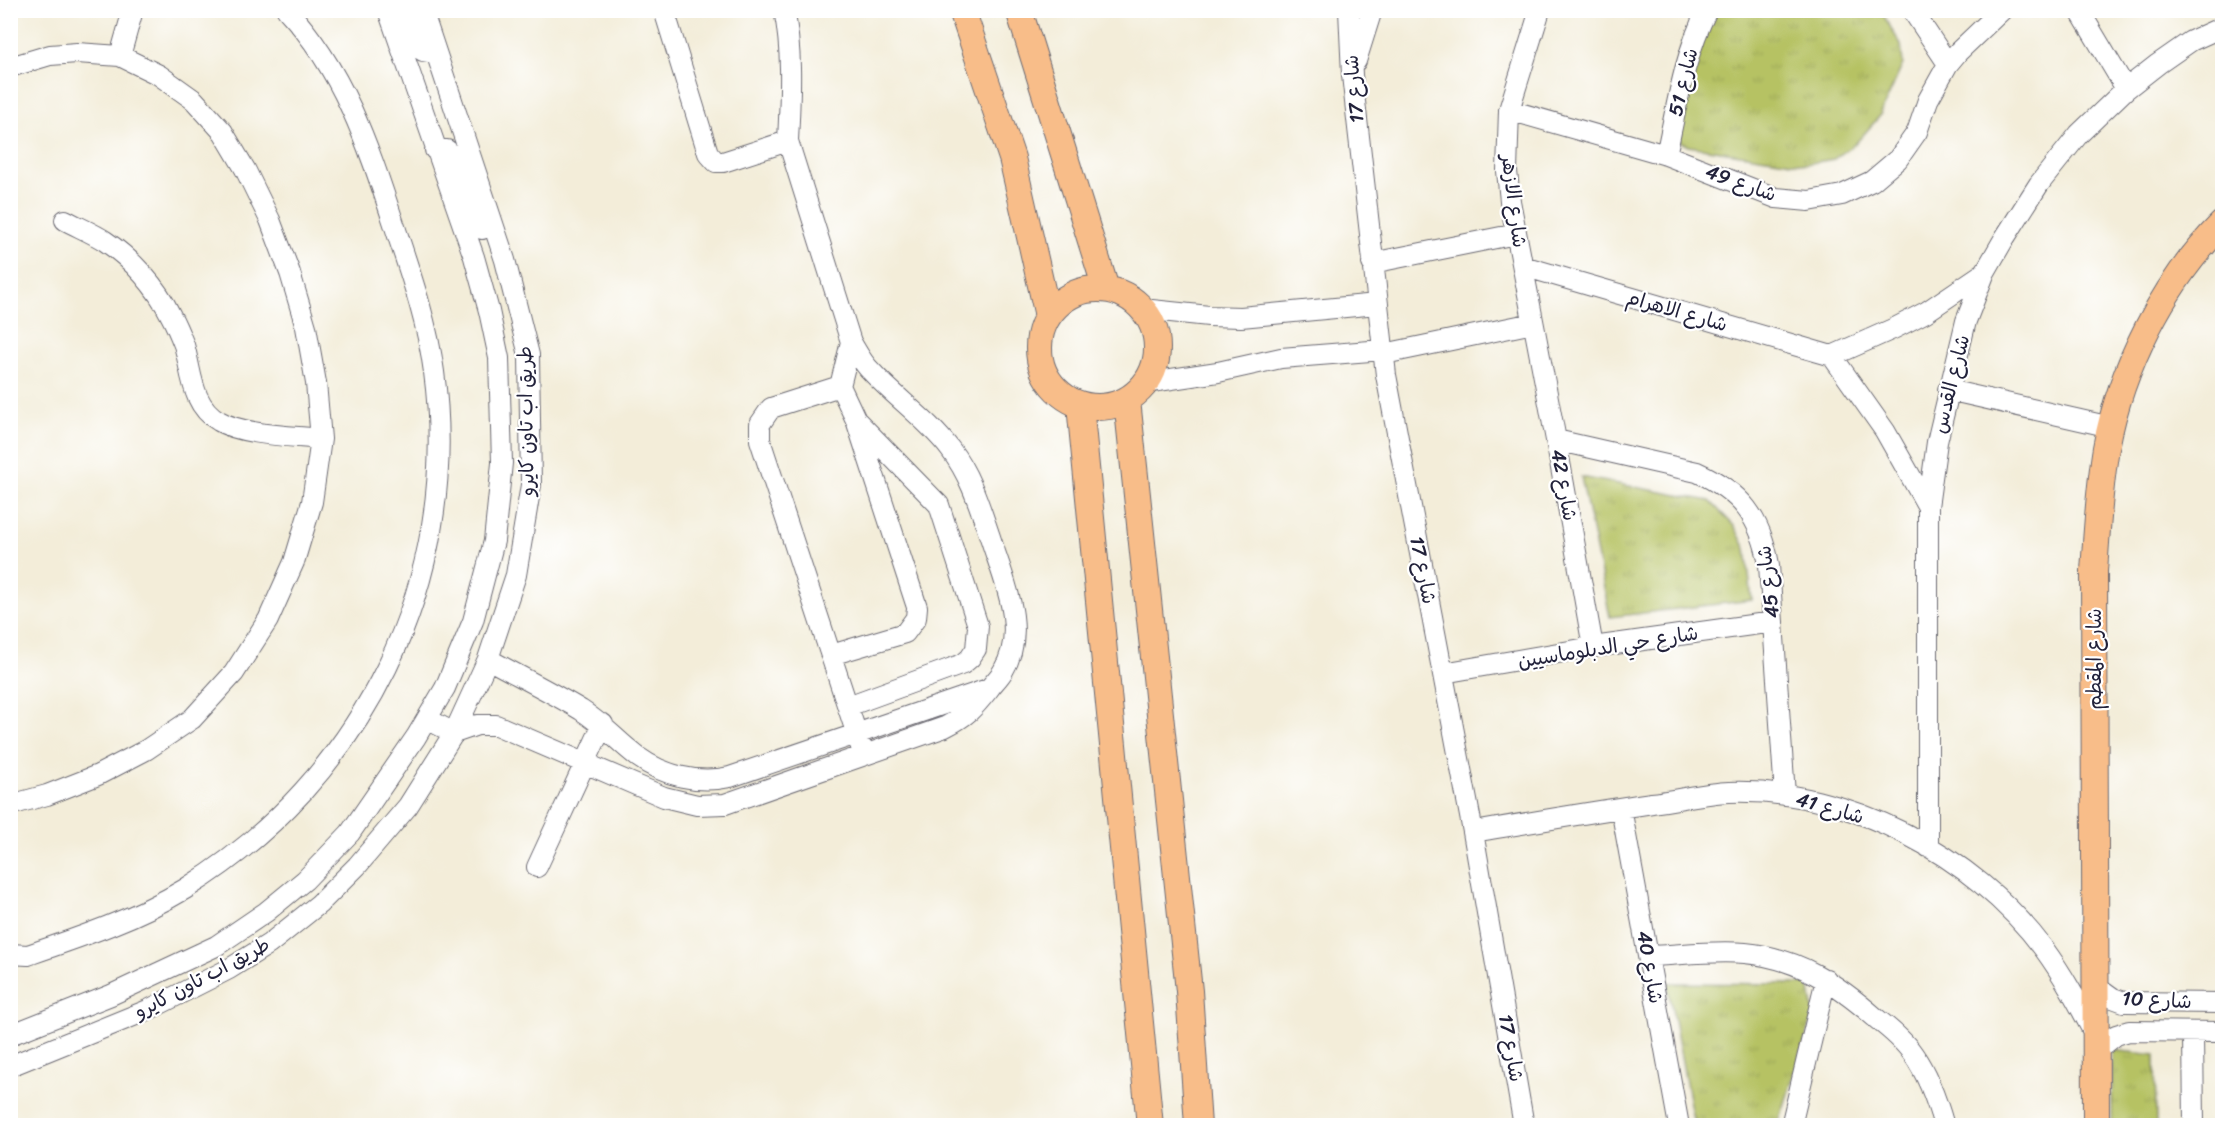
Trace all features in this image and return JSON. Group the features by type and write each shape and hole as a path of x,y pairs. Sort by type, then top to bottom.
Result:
{"main road":[{"path":"962,10 1012,158 1048,316"},
{"path":"1019,10 1106,289"},
{"name":"شارع المقطم","path":"2096,1125 2094,571 2100,486 2111,427 2130,367 2147,330 2191,261 2223,224"},
{"path":"1106,289 1126,296 1142,309 1152,326 1156,346 1152,372 1136,391 1104,407 1080,405 1059,393 1051,384 1040,363 1039,339 1048,316 1059,303 1073,294 1106,289"},
{"path":"1136,391 1189,991 1198,1125"},
{"path":"1080,405 1150,1125"}],"street":[{"path":"120,56 133,10"},
{"path":"10,954 28,955 134,915 183,890 229,860 272,824 323,769 370,703 393,657 411,610 425,561 434,511 438,461 438,416 434,372 426,328 400,242 357,117 338,80 316,46 288,10"},
{"name":"طريق اب تاون كايرو","path":"10,1035 162,973 216,946 266,912 305,880 350,833 416,737 445,688 473,621 494,541 502,463 499,358 474,257 388,10"},
{"path":"401,10 417,47 423,51 436,53"},
{"name":"طريق اب تاون كايرو","path":"10,1066 148,1010 229,969 269,944 319,904 357,866 408,806 454,733 488,659 516,575 531,485 529,356 505,260 422,10"},
{"path":"664,10 708,153 712,159 716,162 723,162 788,141"},
{"path":"427,719 454,733 477,725 496,725 664,797 697,805 724,804 945,727 959,720 978,704 1009,660 1014,644 1015,624 1008,591 974,489 963,466 948,447 870,370 851,342 788,141 790,69 784,10"},
{"name":"شارع 17","path":"1349,10 1352,75 1386,375 1473,831 1524,1125"},
{"path":"1352,75 1372,10"},
{"name":"شارع الازهر","path":"1533,323 1507,171 1509,110 1540,10"},
{"name":"شارع 51","path":"1666,155 1686,60 1695,33 1707,10"},
{"path":"1912,10 1948,64"},
{"name":"شارع 49","path":"1509,110 1666,155 1776,198 1809,201 1842,195 1872,181 1898,159 1917,132 1928,100 1948,64 2002,10"},
{"path":"2079,10 2126,90"},
{"name":"شارع القدس","path":"1928,847 1928,507 1937,442 1966,321 1984,272 2039,184 2079,134 2158,64 2191,41 2223,27"},
{"path":"10,67 50,55 77,53 120,56 159,75 194,100 223,132 245,169 270,220 290,273 316,383 321,439 312,502 294,562 268,620 234,673 192,720 146,750 98,775 47,795 10,805"},
{"path":"435,150 447,150 450,153 481,227 505,260"},
{"path":"65,220 105,241 131,262 153,286 170,314 183,345 195,394 204,409 217,421 233,428 321,439"},
{"path":"1372,263 1516,234"},
{"name":"شارع الاهرام","path":"1523,266 1832,356"},
{"path":"1928,507 1885,431 1832,356 1905,323 1955,293 1984,272"},
{"path":"1142,309 1240,317 1377,304"},
{"path":"1136,391 1281,358 1384,352 1533,323"},
{"name":"شارع 42","path":"1533,323 1593,647"},
{"path":"831,656 905,633 916,618 917,607 856,420 840,386 851,342"},
{"path":"840,386 771,408 760,424 760,440 864,755"},
{"path":"1948,390 2111,427"},
{"path":"848,706 963,664 976,649 978,626 939,505 856,420"},
{"name":"شارع 45","path":"1556,440 1697,472 1716,480 1733,493 1753,517 1765,545 1773,622 1785,795"},
{"name":"شارع حي الدبلوماسيين","path":"1443,673 1593,647 1773,622"},
{"path":"488,659 603,724 638,758 661,771 690,779 714,781 988,689"},
{"path":"537,867 603,724"},
{"name":"شارع 41","path":"1473,831 1728,792 1785,795 1844,810 1882,824 1928,847 1970,876 2008,909 2060,973 2071,990 2096,1043"},
{"name":"شارع 40","path":"1621,808 1679,1125"},
{"path":"1648,956 1743,952 1772,957 1800,966 1826,979 1851,995 1913,1054 1927,1080 1944,1125"},
{"path":"1791,1125 1826,979"},
{"name":"شارع 10","path":"2095,985 2113,998 2124,1002 2223,1003"},
{"name":"شارع 10","path":"2096,1043 2129,1031 2223,1032"},
{"path":"2193,1032 2194,1125"}],"green space":[{"path":"1699,11 1881,11 1901,45 1903,64 1879,117 1856,143 1834,159 1805,164 1688,146 1674,138 1674,78 1683,40"},
{"path":"1581,477 1710,501 1735,527 1746,549 1752,600 1610,617"},
{"path":"1667,983 1809,984 1814,1012 1778,1125 1694,1125"},
{"path":"2112,1050 2155,1055 2156,1125 2112,1125"}]}
